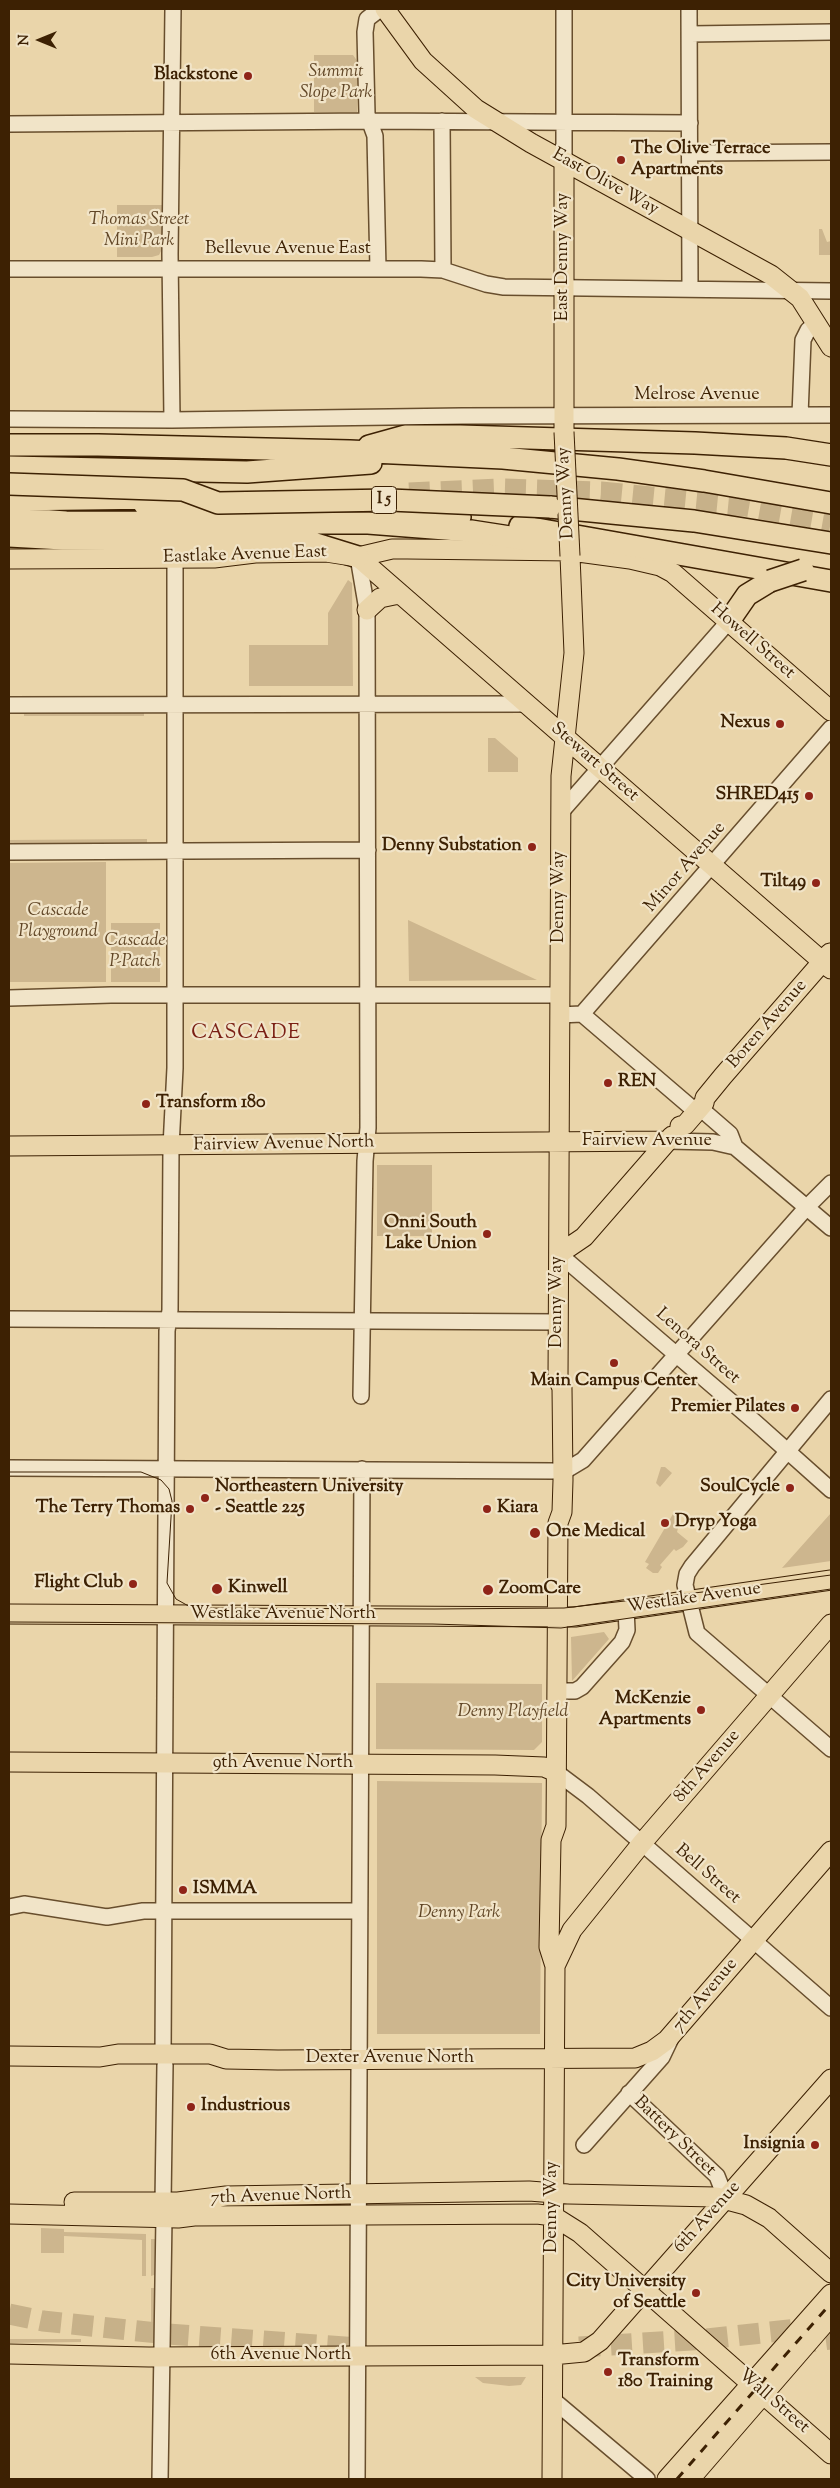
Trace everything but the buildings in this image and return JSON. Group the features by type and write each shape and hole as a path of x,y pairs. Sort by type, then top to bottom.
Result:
{"highway":[{"path":"350,451 405,436 442,436 786,448 831,455"},
{"path":"786,448 831,443"},
{"path":"9,445 98,444 456,455 618,469 723,484 831,503"},
{"path":"9,467 257,472 456,455"},
{"path":"9,484 183,490 218,503"},
{"path":"9,500 296,497 399,493"},
{"path":"296,497 498,522 831,581"},
{"name":"I 5","path":"9,504 453,502 620,513 717,524 831,543"},
{"path":"9,518 66,522 368,524 471,531 530,540 571,552"},
{"path":"289,522 336,537 358,557"},
{"path":"9,536 63,539 303,540 358,557"},
{"path":"729,622 747,595 770,581 803,570 831,568"}],"main road":[{"name":"East Olive Way","path":"385,9 403,35 437,74 476,109 564,161 771,275 792,290 804,303 831,347"},
{"name":"East Denny Way","path":"564,161 564,424"},
{"name":"Denny Way","path":"552,2479 555,1966 559,1947 560,1920 560,1839 556,1826 558,1523 553,1512 558,1472 553,1388 558,1380 561,812 564,737 571,691 574,653 564,424"},
{"name":"Eastlake Avenue East","path":"9,559 175,559 214,558 255,553 326,552 358,557 392,549 571,552"},
{"name":"Howell Street","path":"571,552 649,562 673,573 831,712"},
{"name":"Stewart Street","path":"358,557 713,866 828,961"},
{"path":"367,610 380,598 399,594"},
{"name":"Boren Avenue","path":"559,1254 584,1237 680,1126 828,961"},
{"name":"Fairview Avenue","path":"559,1142 668,1141"},
{"name":"Fairview Avenue North","path":"9,1146 171,1147 559,1142"},
{"name":"Westlake Avenue","path":"557,1617 575,1617 831,1580"},
{"name":"Westlake Avenue North","path":"9,1614 557,1617"},
{"name":"8th Avenue","path":"555,1966 572,1930 642,1843 831,1624"},
{"name":"9th Avenue North","path":"9,1762 542,1767 556,1772"},
{"name":"Denny Way","path":"555,1966 549,1947 551,1840 556,1826"},
{"name":"7th Avenue","path":"674,2033 831,1851"},
{"path":"560,1920 574,1918 587,1912"},
{"name":"Dexter Avenue North","path":"9,2056 100,2057 118,2065 164,2060 210,2065 226,2059 634,2058 660,2046 674,2033"},
{"name":"6th Avenue","path":"552,2355 574,2354 593,2347 831,2079"},
{"name":"7th Avenue North","path":"9,2214 164,2210 226,2196 529,2191 553,2194 703,2196 726,2199"},
{"path":"726,2199 746,2205 769,2218 831,2273"},
{"name":"7th Avenue North","path":"9,2202 164,2210 358,2215 540,2214 553,2216"},
{"name":"Wall Street","path":"553,2216 580,2233 831,2454"},
{"path":"690,2479 831,2294"},
{"path":"667,2479 831,2316"},
{"name":"6th Avenue North","path":"9,2354 162,2356 552,2355"}],"street":[{"path":"172,9 170,269 172,420"},
{"path":"378,269 376,136 367,114 366,26 368,18 380,9"},
{"name":"East Denny Way","path":"564,9 564,161"},
{"path":"689,9 690,289"},
{"path":"690,34 831,32"},
{"path":"9,124 371,121 690,123"},
{"path":"442,121 443,270"},
{"path":"690,153 831,152"},
{"name":"Bellevue Avenue East","path":"9,269 443,270 501,287 564,286 831,291"},
{"path":"800,415 802,340 805,333 817,323"},
{"name":"Melrose Avenue","path":"9,420 564,424 831,415"},
{"path":"358,557 367,610 369,995 361,1320 361,1396"},
{"path":"160,2479 164,2210 165,1615 168,1319 171,1147 174,1128 175,559"},
{"path":"561,812 729,622"},
{"path":"9,705 526,704"},
{"name":"Minor Avenue","path":"582,1014 713,866 831,728"},
{"path":"9,852 368,850"},
{"path":"9,998 175,995 560,995"},
{"path":"559,1015 582,1014 699,1105 730,1134 735,1147 831,1228"},
{"name":"Fairview Avenue","path":"668,1141 713,1142 735,1147"},
{"path":"9,1468 362,1469 558,1472 583,1460 807,1206 831,1183"},
{"name":"Lenora Street","path":"559,1254 677,1354 831,1490"},
{"path":"9,1319 558,1322"},
{"path":"831,1399 687,1574 685,1585 697,1632 831,1749"},
{"path":"357,2479 357,2060 362,1469"},
{"path":"557,1691 574,1691 582,1687 622,1642 627,1630 626,1609"},
{"name":"Bell Street","path":"556,1772 588,1796 831,2008"},
{"path":"9,1907 24,1904 107,1917 143,1911 359,1911"},
{"name":"7th Avenue","path":"584,2145 662,2056 674,2033"},
{"name":"Battery Street","path":"630,2093 717,2176 726,2199"},
{"path":"552,2399 647,2479"}],"green space":[{"name":"Summit Slope Park","path":"314,55 353,55 358,62 357,112 314,112"},
{"name":"Thomas Street Mini Park","path":"117,205 162,205 162,249 159,255 152,257 117,257"},
{"path":"819,229 822,229 827,242 831,241 831,255 819,255"},
{"path":"348,580 352,583 353,686 249,686 249,645 328,645 328,613"},
{"path":"24,711 144,711 144,716 24,716"},
{"path":"488,738 495,738 518,758 518,772 488,772"},
{"path":"147,839 147,845 9,847 9,840"},
{"name":"Cascade Playground","path":"106,862 106,982 9,982 9,863"},
{"path":"408,920 537,980 409,981"},
{"name":"Cascade P-Patch","path":"111,923 160,923 160,982 111,982"},
{"path":"377,1165 432,1165 432,1236 377,1236"},
{"path":"661,1467 665,1467 672,1473 660,1487 656,1483"},
{"path":"831,1513 831,1561 782,1568"},
{"path":"673,1514 681,1521 676,1526 678,1528 677,1532 688,1541 676,1551 674,1549 660,1565 662,1567 658,1573 653,1573 646,1568 649,1564 645,1562"},
{"path":"604,1632 609,1639 572,1681 571,1637"},
{"name":"Denny Playfield","path":"376,1683 542,1684 542,1742 534,1750 376,1749"},
{"name":"Denny Park","path":"377,1781 542,1783 540,2034 377,2034"},
{"path":"41,2228 64,2229 64,2232 146,2234 146,2276 142,2276 142,2240 64,2236 64,2253 41,2253"},
{"path":"151,2239 157,2239 157,2274 151,2276"},
{"path":"151,2288 157,2288 157,2332 151,2332"},
{"path":"9,2339 81,2339 81,2342 9,2343"},
{"path":"475,2377 526,2377 521,2385 509,2386 483,2383"}],"tunnel":[{"path":"409,493 502,489 601,492 745,506 831,521"},
{"path":"9,2314 43,2321 167,2334 359,2348"},
{"path":"579,2347 707,2339 816,2327"},
{"path":"794,2344 831,2339"}],"tram line":[{"path":"9,1472 141,1472 161,1480 169,1489 172,1501 167,1583 176,1599 192,1608 564,1608 831,1575"},
{"path":"9,1622 433,1624 561,1628 831,1589"}],"railway":[{"path":"677,2479 831,2303"}],"place":[{"name":"Blackstone","path":"248,76"},
{"name":"The Olive Terrace Apartments","path":"621,160"},
{"name":"Nexus","path":"780,724"},
{"name":"SHRED415","path":"809,796"},
{"name":"Denny Substation","path":"532,847"},
{"name":"Tilt49","path":"816,883"},
{"name":"REN","path":"608,1083"},
{"name":"Transform 180","path":"146,1104"},
{"name":"Onni South Lake Union","path":"487,1234"},
{"name":"Main Campus Center","path":"614,1363"},
{"name":"Premier Pilates","path":"795,1408"},
{"name":"SoulCycle","path":"790,1488"},
{"name":"Northeastern University - Seattle 225","path":"205,1498"},
{"name":"The Terry Thomas","path":"190,1509"},
{"name":"Kiara","path":"487,1509"},
{"name":"Dryp Yoga","path":"665,1523"},
{"name":"One Medical","path":"535,1533"},
{"name":"Flight Club","path":"133,1584"},
{"name":"Kinwell","path":"217,1589"},
{"name":"ZoomCare","path":"488,1590"},
{"name":"McKenzie Apartments","path":"701,1710"},
{"name":"ISMMA","path":"183,1890"},
{"name":"Industrious","path":"191,2107"},
{"name":"Insignia","path":"815,2145"},
{"name":"City University of Seattle","path":"696,2293"},
{"name":"Transform 180 Training","path":"608,2372"}],"district":[{"name":"CASCADE","path":"246,1035"}]}
